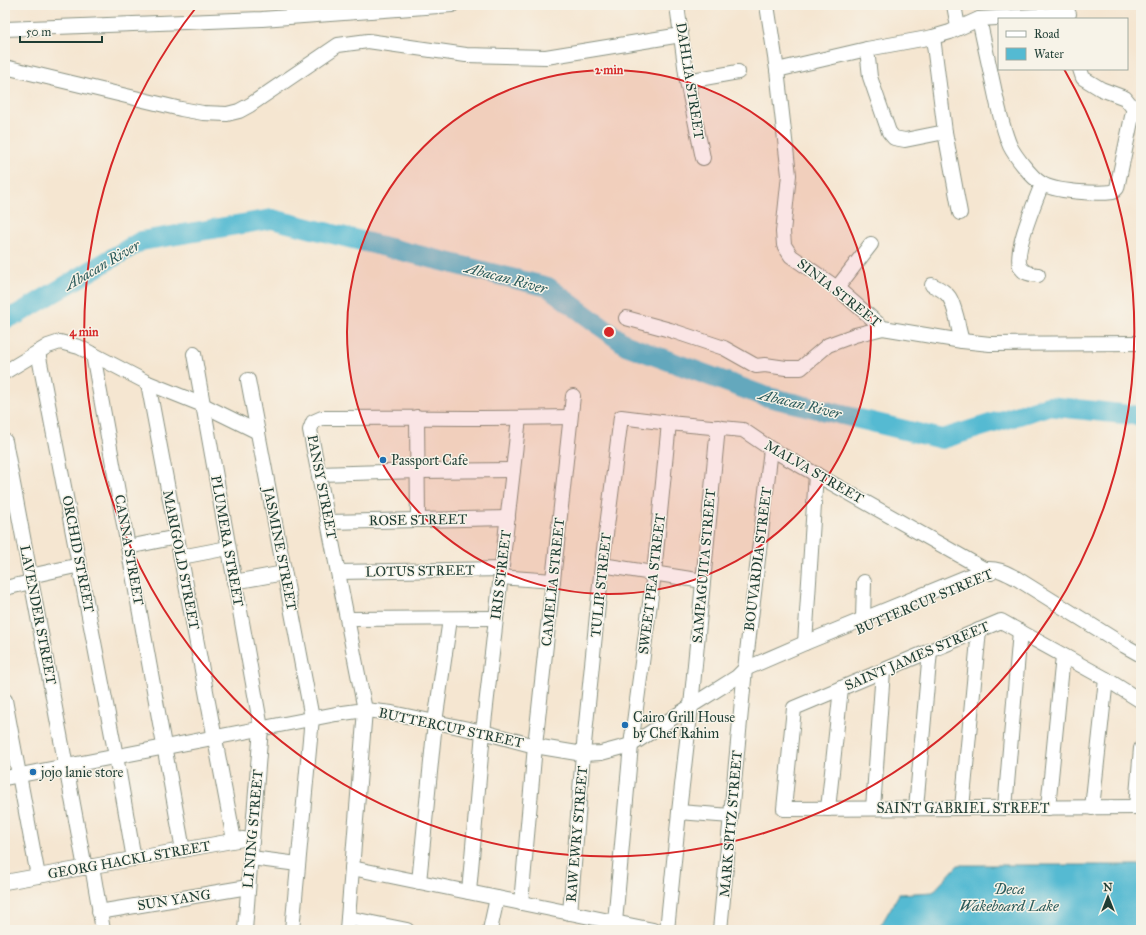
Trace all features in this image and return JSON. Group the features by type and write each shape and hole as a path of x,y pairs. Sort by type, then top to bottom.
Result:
{"street":[{"path":"5,29 262,19 452,5"},
{"name":"DAHLIA STREET","path":"677,5 687,81 702,158"},
{"name":"SINIA STREET","path":"767,5 777,70 789,174 783,232 784,245 791,256 837,288 883,328 990,344 1141,343"},
{"path":"954,5 958,27"},
{"path":"777,70 867,49 932,37 950,32 958,27 979,19 1069,13"},
{"path":"979,19 1001,121 1011,148 1032,176 1042,184 1057,189 1105,193 1113,192 1117,188 1137,112 1125,98 1101,89 1083,78 1080,70"},
{"path":"5,68 181,109 215,114 227,114 239,111 250,105 338,45 368,41 466,55 546,58 681,35"},
{"path":"932,37 945,132 960,213"},
{"path":"867,49 870,77 889,132 894,138 905,140 945,132"},
{"path":"687,81 738,72"},
{"path":"1038,275 1026,273 1020,268 1019,259 1024,229 1042,184"},
{"path":"837,288 871,244"},
{"path":"932,285 942,289 950,297 954,305 962,341"},
{"path":"626,318 670,330 724,348 756,366 765,365 786,368 801,368 828,345 855,335 883,328"},
{"path":"5,372 48,346 60,342 79,347 148,382 203,405 258,432"},
{"name":"ORCHID STREET","path":"38,352 80,565 134,859"},
{"name":"CANNA STREET","path":"93,354 166,747 183,850"},
{"name":"PLUMERA STREET","path":"194,354 234,582 262,728"},
{"name":"JASMINE STREET","path":"248,380 312,718 292,930"},
{"name":"MARIGOLD STREET","path":"148,382 216,737 234,840"},
{"name":"CAMELIA STREET","path":"521,903 535,746 573,396"},
{"path":"417,417 418,520"},
{"name":"PANSY STREET","path":"348,924 366,710 310,430 313,422 322,418 570,417"},
{"name":"MALVA STREET","path":"621,417 743,430 771,449 993,571 1016,578 1141,655"},
{"name":"TULIP STREET","path":"583,754 602,565 621,417"},
{"name":"IRIS STREET","path":"469,892 483,732 519,418"},
{"name":"SWEET PEA STREET","path":"615,922 632,745 654,574 669,423"},
{"name":"SAMPAGUITA STREET","path":"667,930 678,812 691,706 718,427"},
{"name":"LAVENDER STREET","path":"5,441 66,766 103,930"},
{"name":"BOUVARDIA STREET","path":"742,674 771,449"},
{"path":"319,474 513,470"},
{"path":"805,643 816,474"},
{"name":"ROSE STREET","path":"328,522 508,518"},
{"path":"128,547 177,537"},
{"path":"181,557 228,548"},
{"path":"5,588 80,565"},
{"path":"602,565 703,581"},
{"name":"BUTTERCUP STREET","path":"742,674 881,621 993,571"},
{"name":"BUTTERCUP STREET","path":"5,778 312,718 366,710 392,713 483,732 535,746 583,754 601,753 632,745 742,674 805,643 863,619 993,571"},
{"name":"LOTUS STREET","path":"339,572 501,573 553,581"},
{"path":"234,582 284,573"},
{"path":"863,619 864,582"},
{"path":"348,619 496,618"},
{"path":"419,882 436,722 450,619"},
{"name":"SAINT JAMES STREET","path":"784,809 794,708 1001,621 1106,679 1141,701"},
{"path":"962,808 979,630"},
{"path":"1005,808 1020,631"},
{"path":"916,808 930,651"},
{"path":"1048,808 1063,656"},
{"path":"874,808 883,671"},
{"name":"MARK SPITZ STREET","path":"720,930 742,674"},
{"path":"1092,808 1106,679"},
{"path":"828,809 841,688"},
{"path":"5,700 38,876"},
{"name":"LI NING STREET","path":"245,930 262,728"},
{"path":"1138,807 1141,748"},
{"name":"RAW EWRY STREET","path":"570,913 583,754"},
{"name":"SAINT GABRIEL STREET","path":"784,809 1138,807"},
{"path":"678,812 731,816"},
{"name":"GEORG HACKL STREET","path":"5,882 252,837"},
{"path":"251,858 298,864"},
{"path":"352,868 570,913 595,924 615,922 653,930"},
{"name":"SUN YANG","path":"100,912 248,887"},
{"path":"490,930 497,898"},
{"path":"348,924 407,930"}],"water":[{"name":"Deca Wakeboard Lake","path":"958,865 1141,865 1141,930 878,930 899,894 933,892"}],"waterway":[{"name":"Abacan River","path":"5,319 18,314 141,241 272,219 548,287 626,345 764,396 942,439 1048,406 1141,416"}],"place":[{"name":"Passport Cafe","path":"383,460"},
{"name":"Cairo Grill House by Chef Rahim","path":"625,725"},
{"name":"jojo lanie store","path":"33,772"}]}
